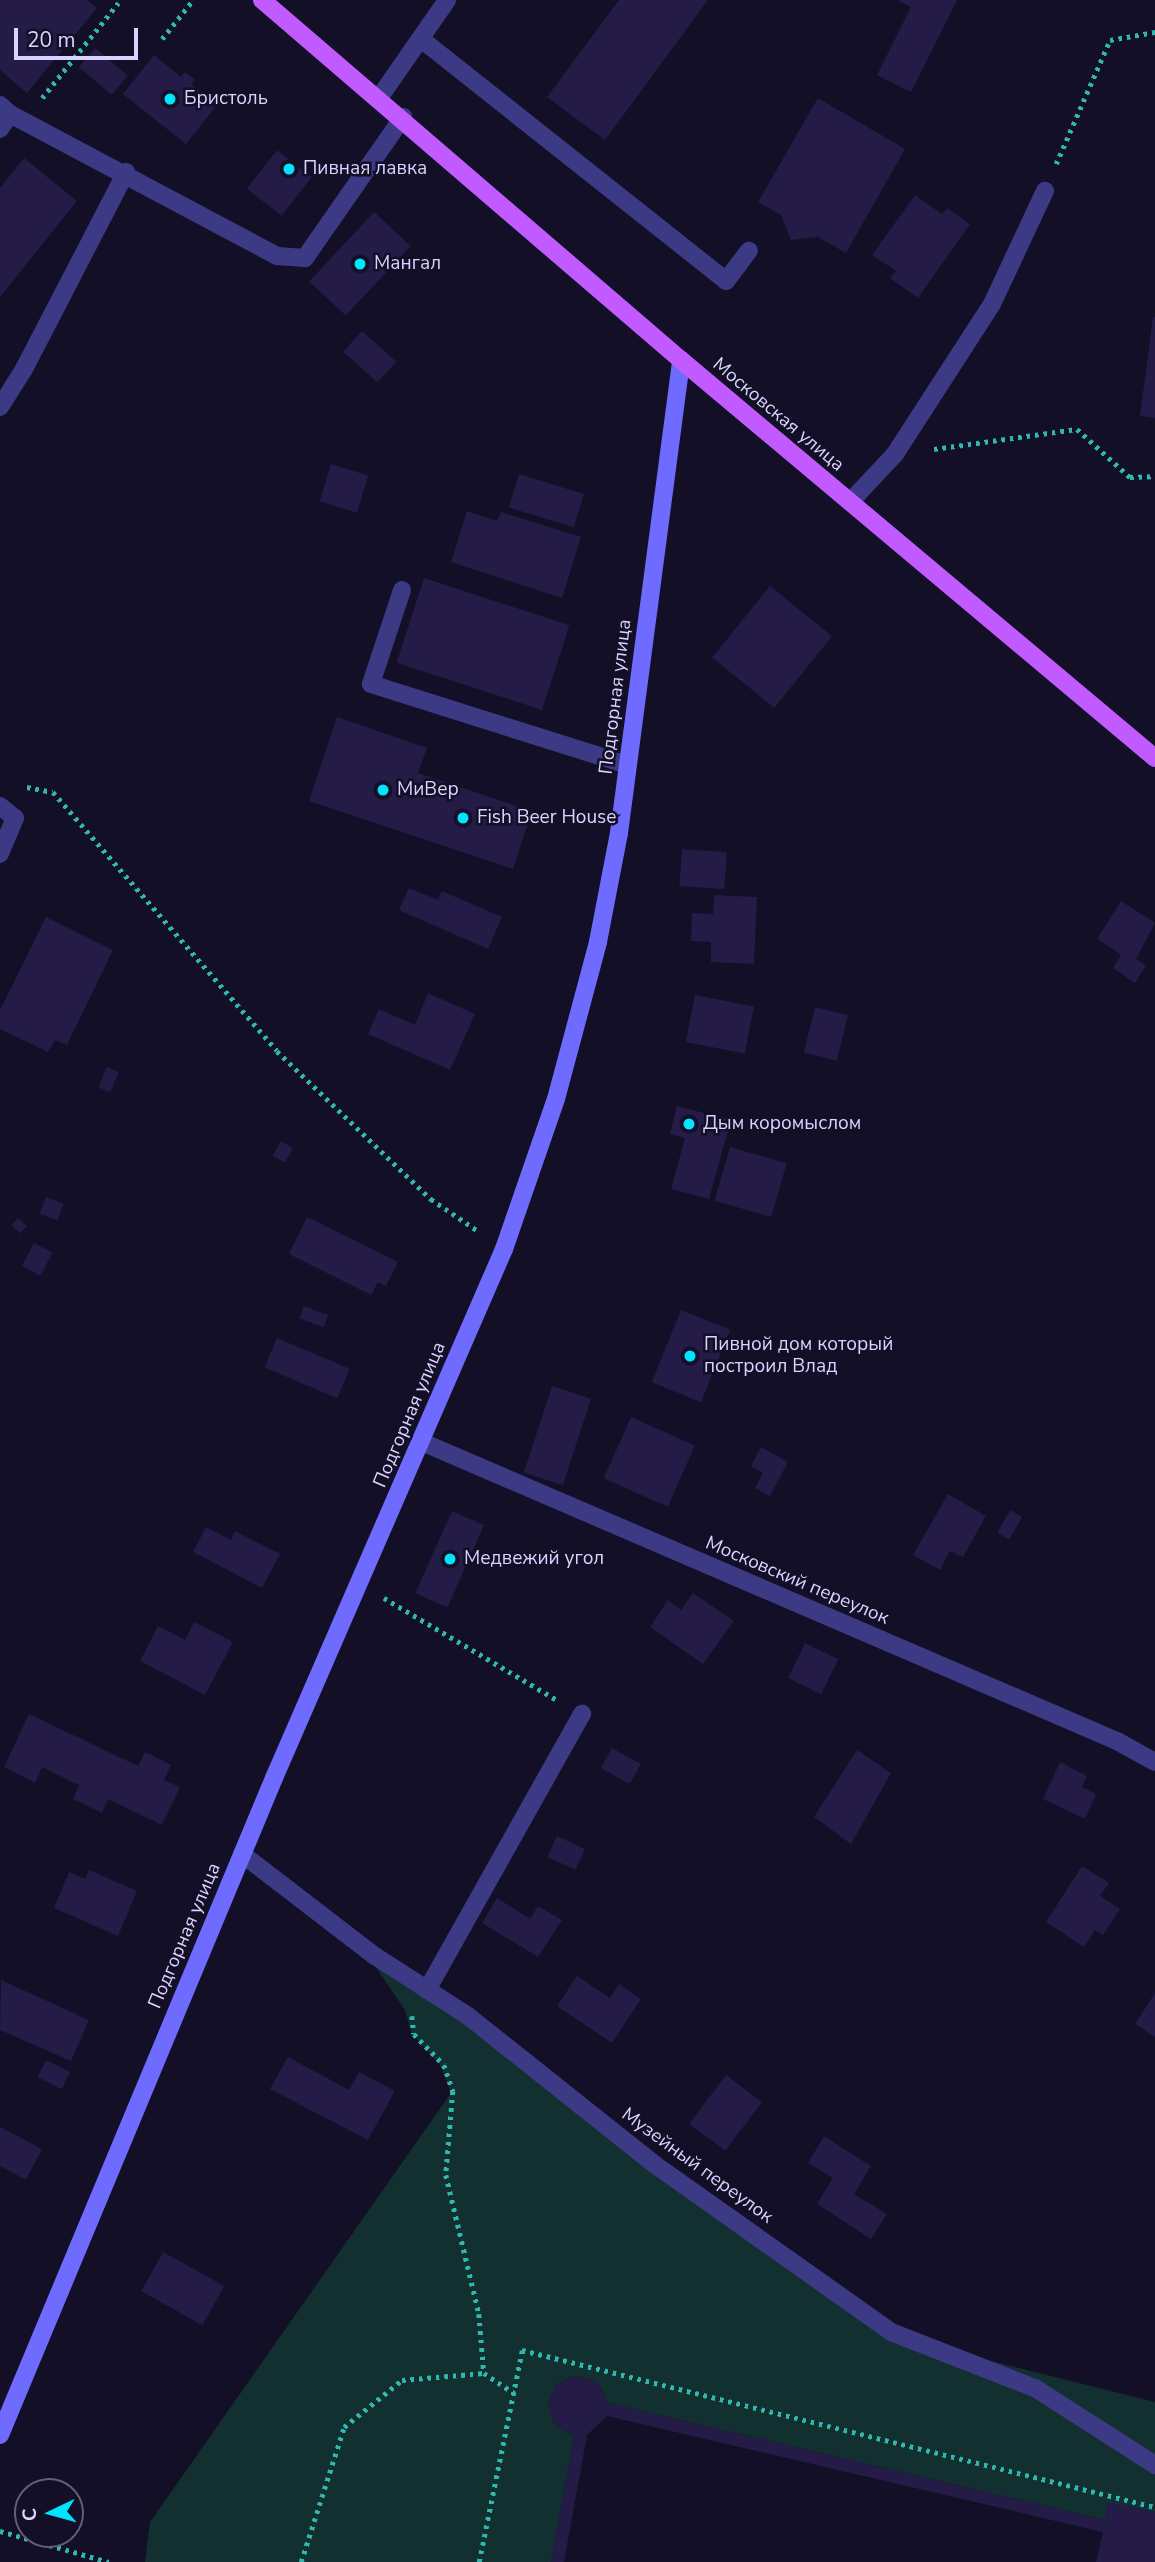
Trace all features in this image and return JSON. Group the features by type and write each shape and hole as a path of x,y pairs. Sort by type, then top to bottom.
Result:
{"main road":[{"name":"Московская улица","path":"262,0 402,117 681,360 1155,758"},
{"name":"Подгорная улица","path":"0,2435 242,1854 361,1585 504,1249 556,1099 598,942 628,765 681,360"}],"street":[{"path":"379,98 447,0"},
{"path":"421,39 726,281 749,251"},
{"path":"8,117 126,172 277,256 305,258 402,117"},
{"path":"0,407 24,369 126,172"},
{"path":"850,502 895,454 992,304 1045,191"},
{"path":"402,590 371,684 628,765"},
{"path":"0,806 15,818 0,854"},
{"name":"Московский переулок","path":"422,1442 1117,1741 1155,1762"},
{"path":"427,1990 582,1714"},
{"name":"Музейный переулок","path":"242,1854 375,1956 468,2016 654,2164 891,2332 1035,2388 1155,2465"}],"path":[{"path":"162,39 193,0"},
{"path":"8,117 118,3"},
{"path":"1045,191 1110,40 1155,32"},
{"path":"895,454 1076,429 1130,477 1155,476"},
{"path":"13,784 53,792 277,1051 432,1199 504,1249"},
{"path":"361,1585 582,1714"},
{"path":"411,2007 414,2034 444,2065 453,2091 446,2175 479,2314 484,2373"},
{"path":"480,2562 522,2350 1155,2507"},
{"path":"301,2562 344,2427 402,2380 484,2373 514,2394"},
{"path":"0,2530 109,2562"}],"green space":[{"path":"371,1960 463,2020 887,2335 1155,2402 1155,2512 1109,2503 1105,2520 608,2403 597,2382 574,2376 557,2384 548,2404 555,2425 574,2436 551,2562 145,2562 150,2522 451,2093 440,2065 412,2034 405,2010"}],"building":[{"path":"0,0 87,0 97,8 27,93 0,70"},
{"path":"619,0 708,0 605,140 547,97"},
{"path":"897,0 957,0 911,92 877,75 911,7"},
{"path":"95,48 128,76 112,95 79,67"},
{"name":"Бристоль","path":"154,55 181,77 185,72 195,80 191,84 217,105 186,144 123,94"},
{"path":"818,98 905,149 846,253 818,237 791,240 781,215 758,202"},
{"path":"277,150 312,177 282,216 247,189"},
{"path":"24,158 77,201 0,297 0,188"},
{"path":"915,195 942,214 947,208 970,224 918,298 890,278 896,271 872,255"},
{"name":"Мангал","path":"374,212 411,246 346,316 309,281"},
{"path":"1155,317 1155,418 1140,416"},
{"path":"362,331 396,362 377,383 343,352"},
{"path":"331,464 368,475 357,513 320,501"},
{"path":"519,474 584,494 574,527 509,507"},
{"path":"467,511 497,521 501,512 581,537 562,598 451,562"},
{"path":"424,578 570,625 542,710 396,663"},
{"path":"770,586 832,636 774,708 712,657"},
{"path":"337,717 427,748 418,773 532,811 513,869 309,801"},
{"path":"682,849 727,852 724,889 679,886"},
{"path":"409,888 438,900 442,891 502,917 488,949 399,910"},
{"path":"714,895 757,897 754,964 711,962 711,942 691,941 692,913 713,914"},
{"path":"1121,901 1155,923 1136,959 1146,965 1135,983 1113,968 1121,955 1097,939"},
{"path":"46,917 113,950 67,1045 55,1040 48,1052 0,1029 0,1010"},
{"path":"428,993 475,1014 450,1070 368,1034 379,1009 415,1025"},
{"path":"695,995 754,1006 745,1054 686,1042"},
{"path":"815,1007 848,1015 837,1061 804,1053"},
{"path":"107,1067 119,1072 110,1092 98,1087"},
{"path":"677,1106 731,1120 709,1199 671,1189 685,1138 670,1134"},
{"path":"281,1141 293,1148 285,1163 272,1156"},
{"path":"730,1147 787,1163 771,1217 715,1201"},
{"path":"46,1197 64,1204 57,1221 40,1214"},
{"path":"307,1217 398,1262 386,1286 378,1282 371,1295 289,1254"},
{"path":"18,1218 27,1226 20,1233 11,1225"},
{"path":"34,1243 53,1253 40,1276 22,1266"},
{"path":"304,1306 328,1315 324,1327 299,1318"},
{"name":"Пивной дом который построил Влад","path":"681,1310 730,1330 701,1402 652,1382"},
{"path":"277,1338 350,1369 337,1398 264,1367"},
{"path":"552,1386 591,1399 563,1485 524,1473"},
{"path":"631,1417 695,1445 668,1507 604,1478"},
{"path":"761,1447 788,1462 770,1496 755,1488 763,1473 751,1466"},
{"path":"948,1494 986,1516 963,1557 950,1551 940,1570 913,1555"},
{"path":"1010,1510 1022,1517 1009,1540 997,1533"},
{"name":"Медвежий угол","path":"452,1511 484,1525 447,1607 415,1593"},
{"path":"206,1527 231,1540 235,1531 280,1554 262,1588 193,1552"},
{"path":"693,1593 734,1621 703,1664 650,1627 668,1600 681,1610"},
{"path":"194,1622 233,1642 205,1695 140,1661 158,1626 185,1640"},
{"path":"805,1643 838,1659 821,1694 788,1678"},
{"path":"29,1714 138,1766 145,1752 171,1765 164,1780 180,1787 162,1825 108,1799 102,1813 73,1799 79,1785 42,1767 35,1783 4,1767"},
{"path":"612,1748 641,1764 630,1784 601,1768"},
{"path":"857,1750 891,1773 851,1844 814,1817"},
{"path":"1060,1762 1087,1776 1082,1787 1096,1794 1085,1819 1043,1799"},
{"path":"557,1836 585,1849 575,1870 547,1857"},
{"path":"1082,1866 1109,1883 1100,1896 1120,1909 1103,1935 1095,1930 1084,1947 1046,1922"},
{"path":"89,1870 137,1891 118,1936 54,1908 69,1872 85,1879"},
{"path":"497,1898 530,1919 538,1906 562,1920 538,1957 482,1923"},
{"path":"577,1976 610,1998 619,1984 641,1999 612,2043 557,2006"},
{"path":"1,1980 89,2020 71,2061 0,2030"},
{"path":"1155,1993 1155,2037 1135,2024"},
{"path":"288,2057 349,2090 359,2072 395,2091 368,2140 270,2089"},
{"path":"46,2060 70,2072 61,2089 37,2077"},
{"path":"726,2075 762,2102 725,2151 689,2124"},
{"path":"0,2127 42,2149 26,2180 0,2166"},
{"path":"824,2136 871,2166 854,2194 887,2214 871,2239 817,2204 833,2178 808,2163"},
{"path":"163,2252 224,2286 202,2325 141,2291"},
{"path":"574,2376 597,2382 608,2403 1105,2520 1108,2502 1155,2512 1155,2562 1096,2562 1103,2532 607,2416 587,2435 564,2562 551,2562 574,2436 555,2425 548,2404 557,2384"}],"place":[{"name":"Бристоль","path":"170,99"},
{"name":"Пивная лавка","path":"289,169"},
{"name":"Мангал","path":"360,264"},
{"name":"МиВер","path":"383,790"},
{"name":"Fish Beer House","path":"463,818"},
{"name":"Дым коромыслом","path":"689,1124"},
{"name":"Пивной дом который построил Влад","path":"690,1356"},
{"name":"Медвежий угол","path":"450,1559"}]}
